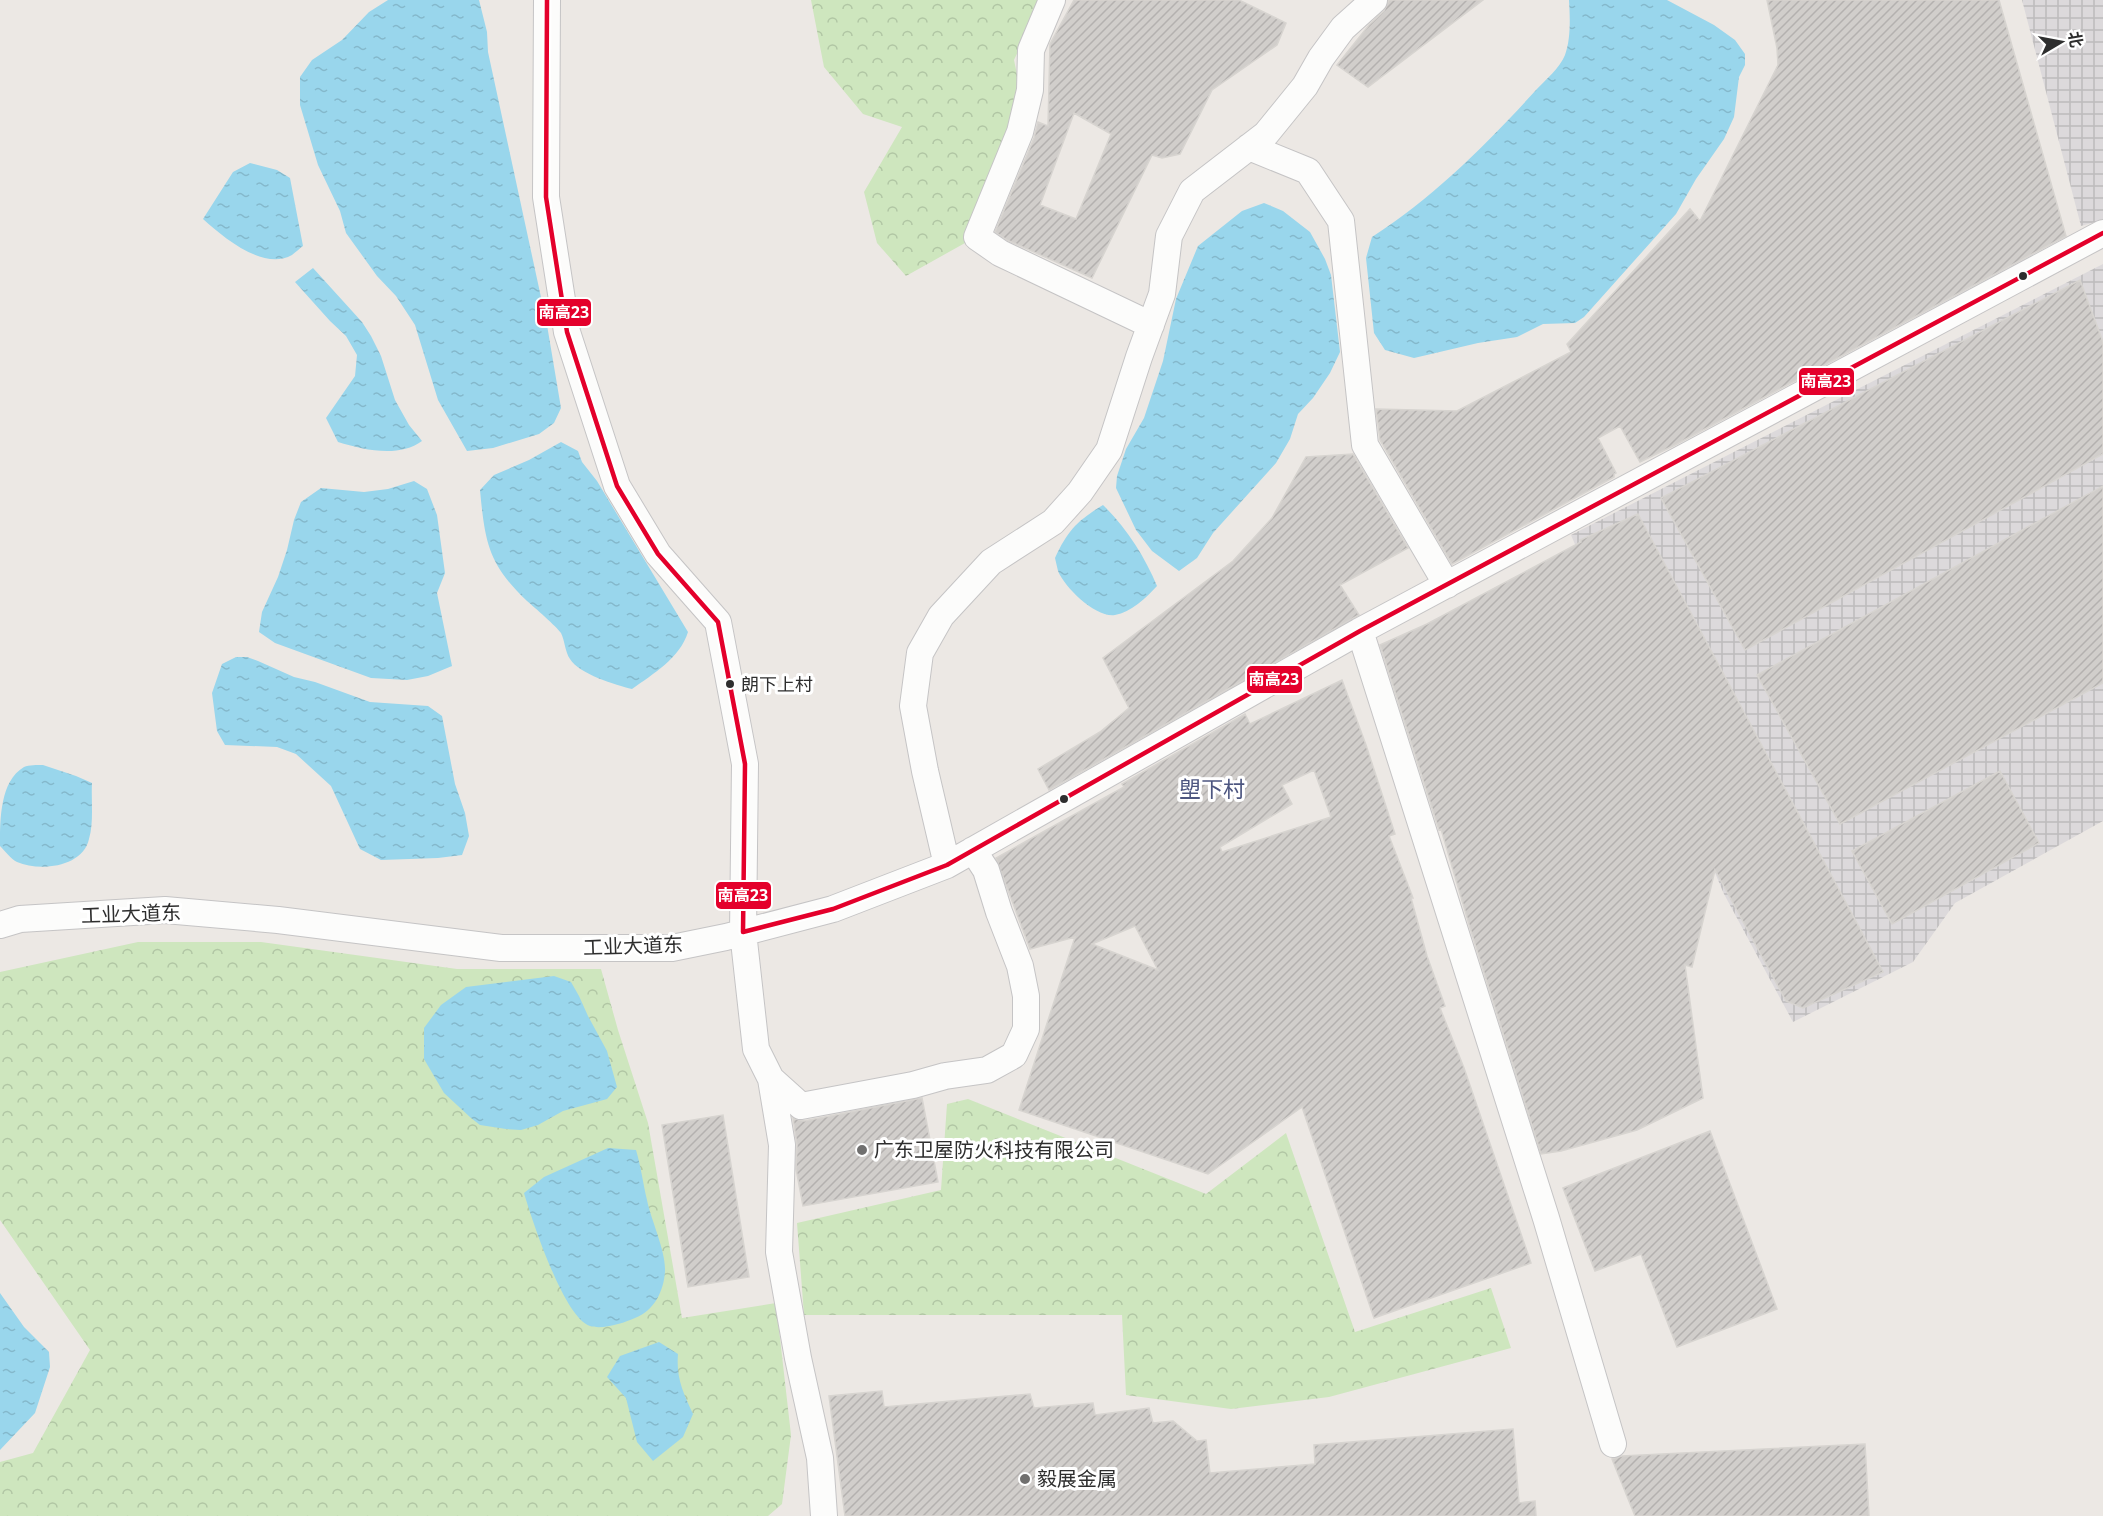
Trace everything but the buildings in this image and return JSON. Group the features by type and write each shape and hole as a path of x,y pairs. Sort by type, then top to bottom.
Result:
{"street":[{"path":"547,0 546,196 567,332 617,486 658,554 718,622 745,764 743,932 756,1049 771,1079 782,1145 779,1252 798,1358 820,1458 824,1516"},
{"path":"1052,0 1031,50 1030,90 1020,132 977,237 1000,253 1151,325"},
{"path":"947,866 913,706 920,653 941,616 991,562 1053,522 1080,492 1109,450 1162,294 1169,236 1192,191 1266,134 1305,86 1321,58 1343,28 1374,0"},
{"path":"1249,147 1308,171 1341,221 1365,445 1447,585"},
{"name":"工业大道东","path":"0,926 20,919 165,910 501,948 672,948 833,909 947,866 1360,631 2103,233"},
{"path":"1360,631 1546,1218 1612,1444"},
{"path":"771,1079 801,1106 945,1076 987,1070 1014,1055 1026,1029 1026,996 1020,966 986,870 973,850"}],"shaded area":[{"path":"2022,0 2103,0 2103,220 2081,226"},
{"path":"2103,264 2103,821 1955,903 1913,962 1793,1022 1724,894 1571,535"}],"green space":[{"path":"811,0 1042,0 1014,60 1020,89 1011,144 965,243 906,276 877,243 864,192 902,127 863,114 824,67"},
{"path":"138,942 261,942 457,969 601,969 648,1123 682,1318 776,1303 791,1435 782,1504 768,1516 0,1516 0,1462 33,1453 90,1350 0,1220 0,972"},
{"path":"968,1099 1206,1194 1286,1133 1355,1332 1491,1288 1511,1348 1329,1397 1231,1409 1126,1395 1122,1315 804,1315 797,1223 941,1190 947,1104"}],"water":[{"path":"388,0 479,0 487,32 488,52 547,325 561,408 554,423 539,434 493,448 467,451 438,400 415,325 396,296 377,276 346,233 340,211 318,165 300,105 300,77 312,60 342,40 369,12"},
{"path":"1569,0 1667,0 1714,25 1735,40 1745,54 1745,65 1739,77 1734,117 1724,139 1696,179 1676,214 1584,317 1575,323 1543,324 1517,337 1478,343 1414,358 1385,350 1374,333 1366,258 1372,237 1438,188 1556,69 1563,60 1568,42"},
{"path":"250,163 277,170 290,178 303,246 292,255 281,259 269,259 256,255 232,243 203,219 233,172"},
{"path":"1264,203 1283,211 1310,232 1325,259 1331,275 1340,352 1330,373 1313,398 1298,414 1290,439 1276,463 1213,533 1197,558 1179,571 1152,551 1136,530 1116,488 1117,476 1126,449 1144,418 1163,361 1176,299 1198,246 1242,211"},
{"path":"313,268 362,322 371,336 381,356 395,400 409,425 422,441 413,446 392,451 370,450 338,442 326,418 355,376 357,355 346,336 295,282"},
{"path":"561,442 578,451 582,462 597,481 688,632 672,658 632,689 598,678 575,664 568,656 561,633 514,588 504,575 496,563 487,538 480,490 494,475 529,460"},
{"path":"414,481 427,489 437,515 445,573 437,593 452,666 428,676 407,680 371,678 275,643 259,632 262,612 278,577 301,502 321,488 364,492 388,489"},
{"path":"1103,505 1134,543 1157,586 1132,608 1115,615 1099,612 1074,593 1058,571 1055,558 1074,527"},
{"path":"236,657 247,657 294,677 315,682 370,702 428,706 442,716 455,784 465,813 469,836 462,855 381,860 360,849 331,786 296,754 277,747 225,745 217,731 212,693 222,664"},
{"path":"43,765 92,783 92,819 89,839 78,856 59,865 37,867 17,862 0,846 0,824 3,802 10,781 24,767"},
{"path":"554,976 571,982 579,996 607,1051 617,1087 607,1099 563,1111 538,1125 521,1130 480,1125 444,1093 424,1059 424,1028 441,1005 466,987"},
{"path":"608,1148 636,1150 649,1208 663,1254 665,1271 663,1286 648,1311 619,1324 595,1327 580,1319 560,1288 550,1267 524,1193 544,1177"},
{"path":"0,1293 24,1327 49,1352 50,1367 35,1413 0,1450"},
{"path":"659,1342 678,1354 679,1378 693,1414 683,1437 653,1461 637,1442 626,1398 607,1377 620,1356"}],"transit line":[{"name":"南高23","path":"547,0 546,197 567,332 617,486 658,554 718,622 745,764 743,932 833,909 947,865 1360,631 2103,233"}],"place":[{"name":"朗下上村","path":"730,684"},
{"name":"广东卫屋防火科技有限公司","path":"862,1150"},
{"name":"毅展金属","path":"1025,1479"}],"district":[{"name":"塱下村","path":"1212,789"}]}
